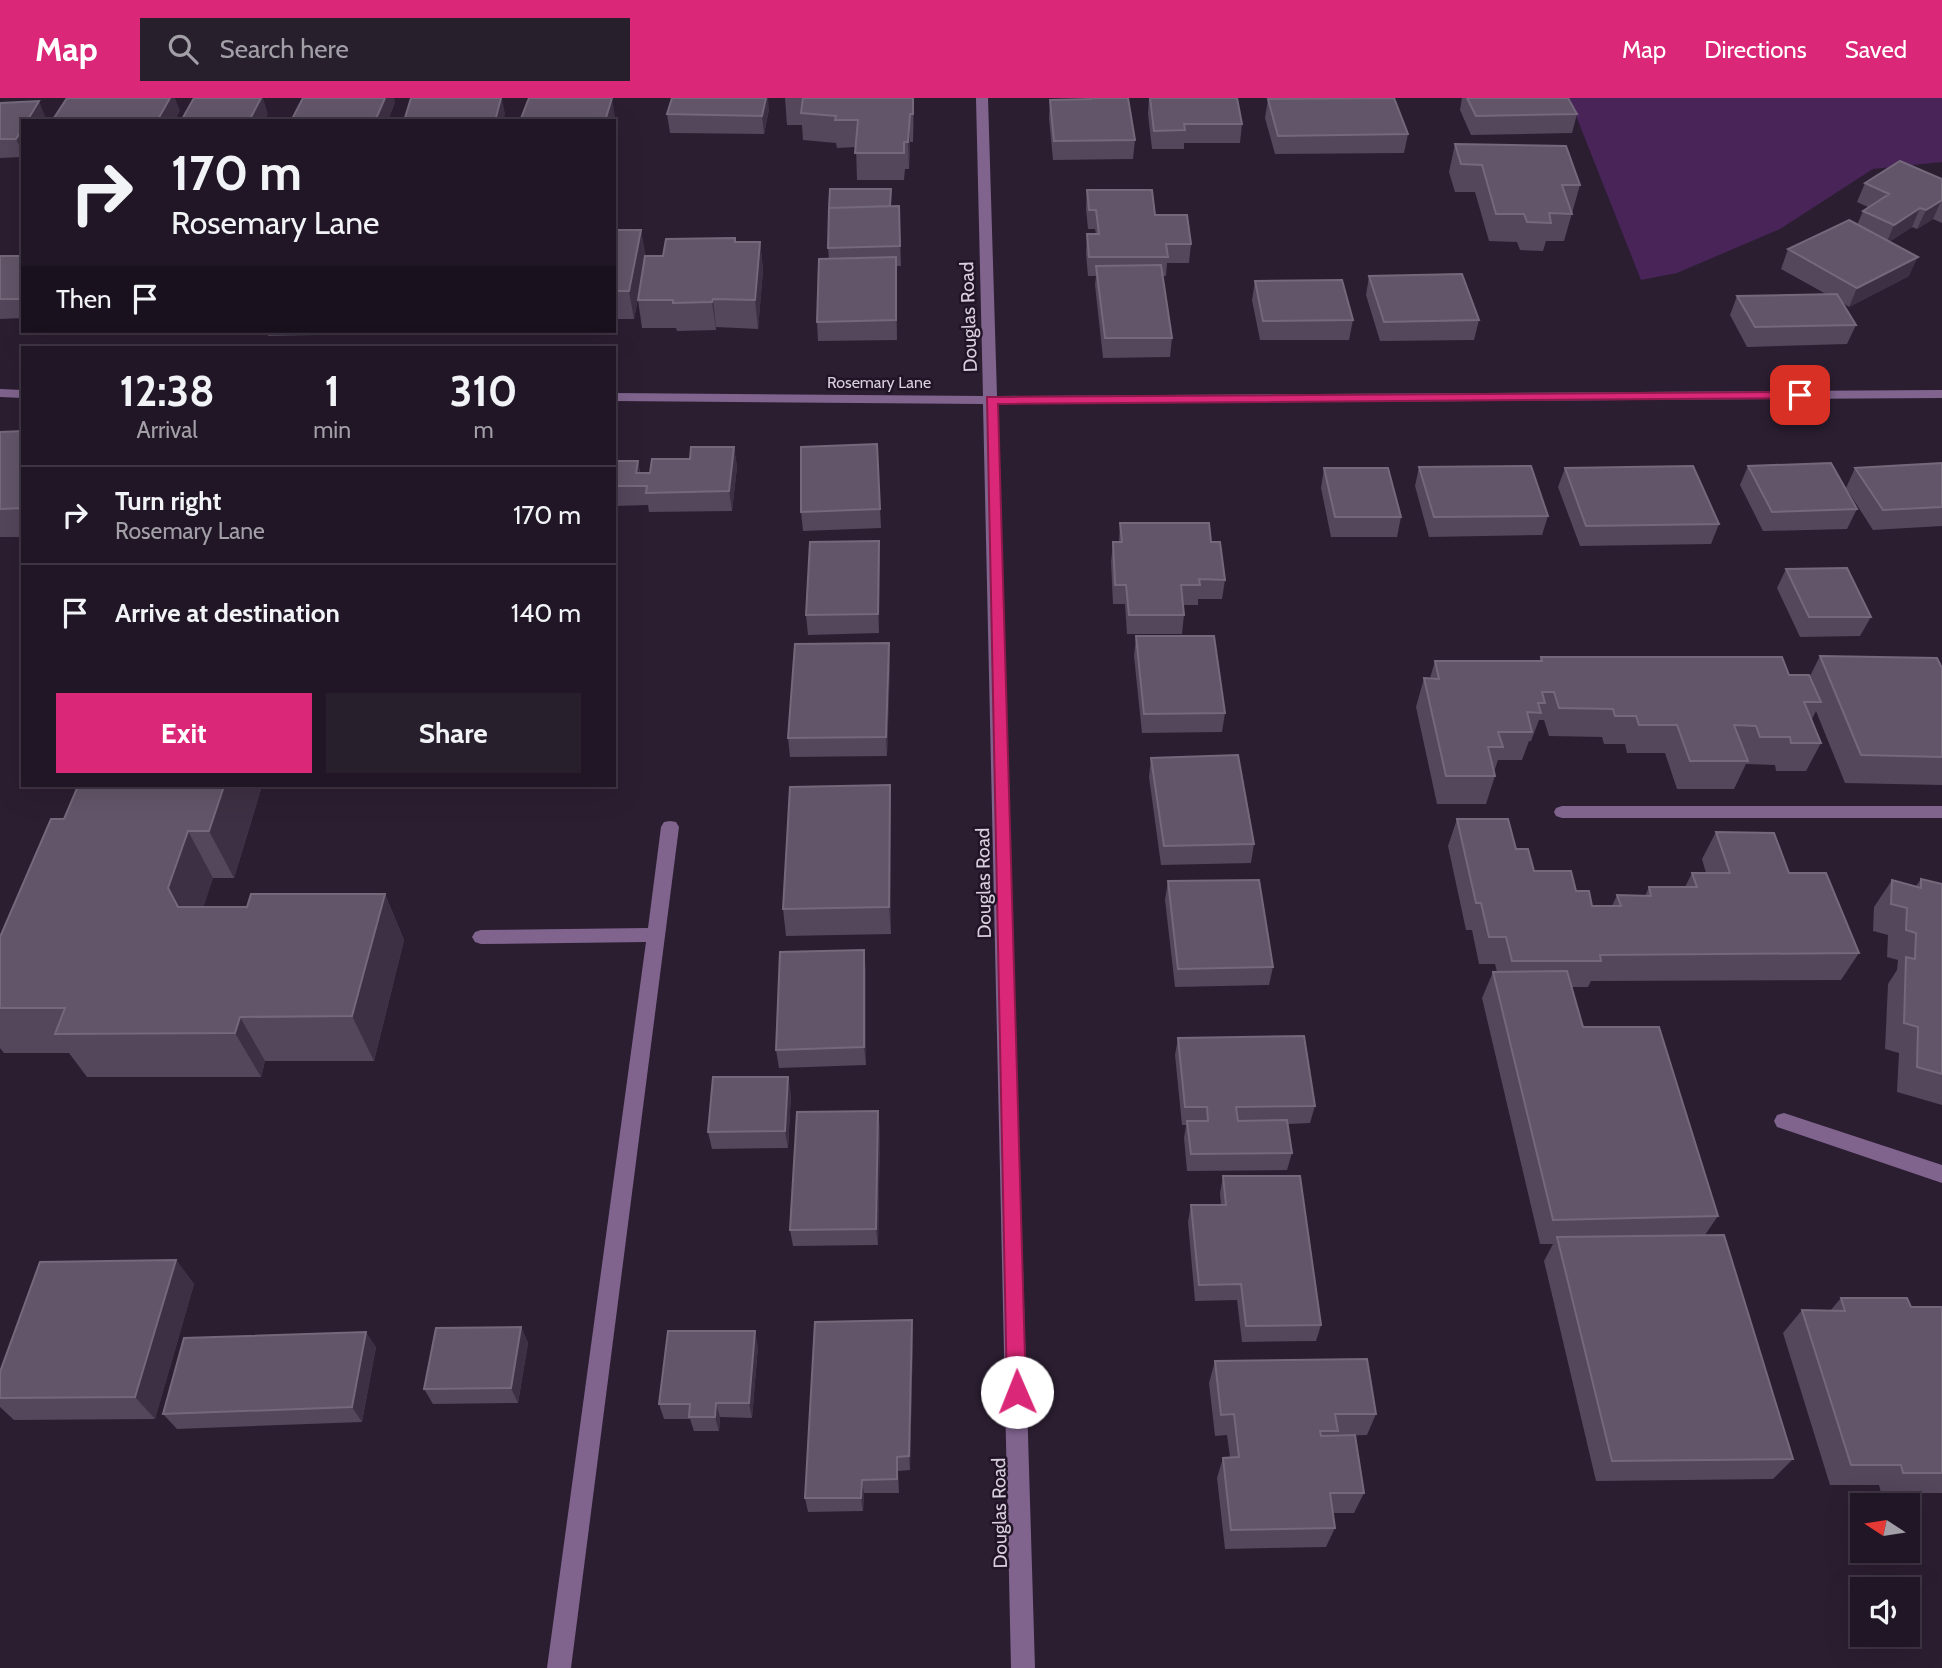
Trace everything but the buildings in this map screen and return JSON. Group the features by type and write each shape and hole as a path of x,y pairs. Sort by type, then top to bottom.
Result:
{"street":[{"name":"Douglas Road","path":"982,98 992,400 1023,1668"},
{"path":"0,393 21,394"},
{"name":"Rosemary Lane","path":"616,397 992,400 1942,394"},
{"path":"1562,812 1942,812"},
{"path":"559,1668 670,827"},
{"path":"481,937 656,935"},
{"path":"1784,1121 1942,1174"}],"shaded area":[{"path":"1569,98 1942,98 1942,162 1873,169 1780,229 1677,273 1641,280"}],"route":[{"path":"1017,1392 992,400 1800,395"}]}
